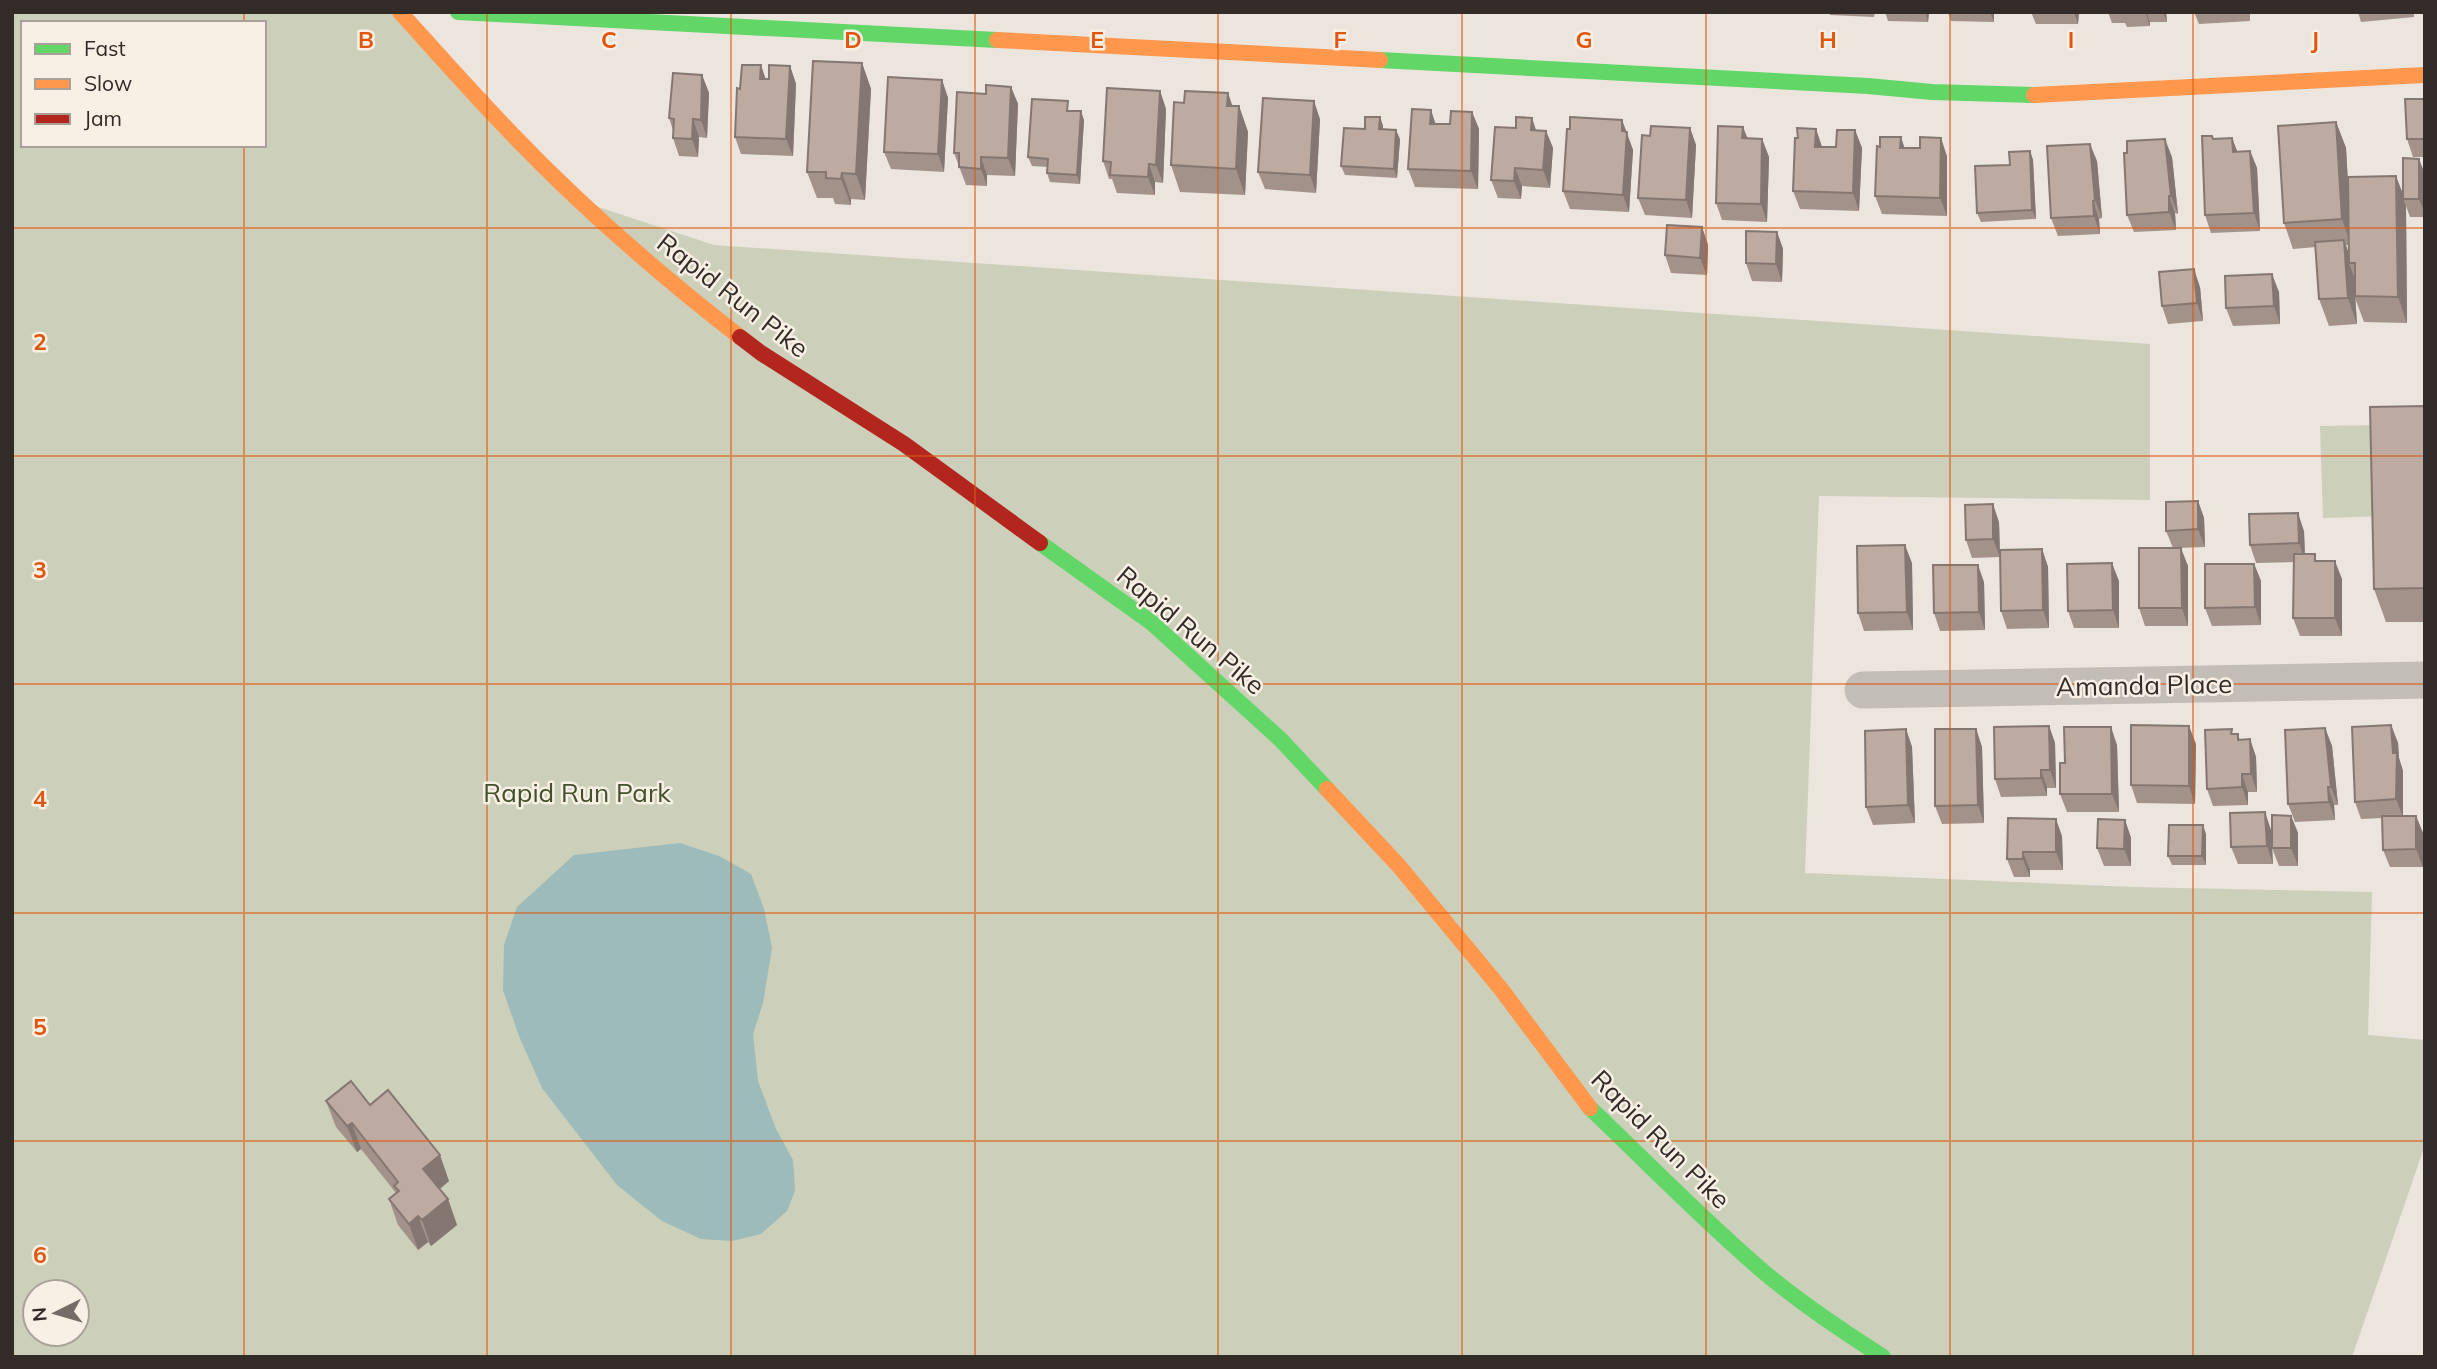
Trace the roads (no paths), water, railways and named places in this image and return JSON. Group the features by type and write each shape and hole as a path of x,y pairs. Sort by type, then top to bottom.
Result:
{"street":[{"name":"Rapid Run Pike","path":"400,12 531,154 676,286 761,353 904,444 1152,623 1280,739 1399,866 1501,989 1586,1104 1767,1275 1828,1321 1883,1357"},
{"path":"458,12 1854,85 1932,92 2043,95 2425,75"},
{"name":"Amanda Place","path":"1863,690 2425,680"}],"water":[{"path":"680,843 719,856 751,874 764,909 772,948 763,1003 753,1034 758,1081 776,1129 793,1160 795,1191 787,1211 761,1234 732,1241 701,1239 662,1221 617,1185 542,1088 519,1036 503,990 504,945 517,907 574,855"}],"park label":[{"name":"Rapid Run Park","path":"577,792"}]}
